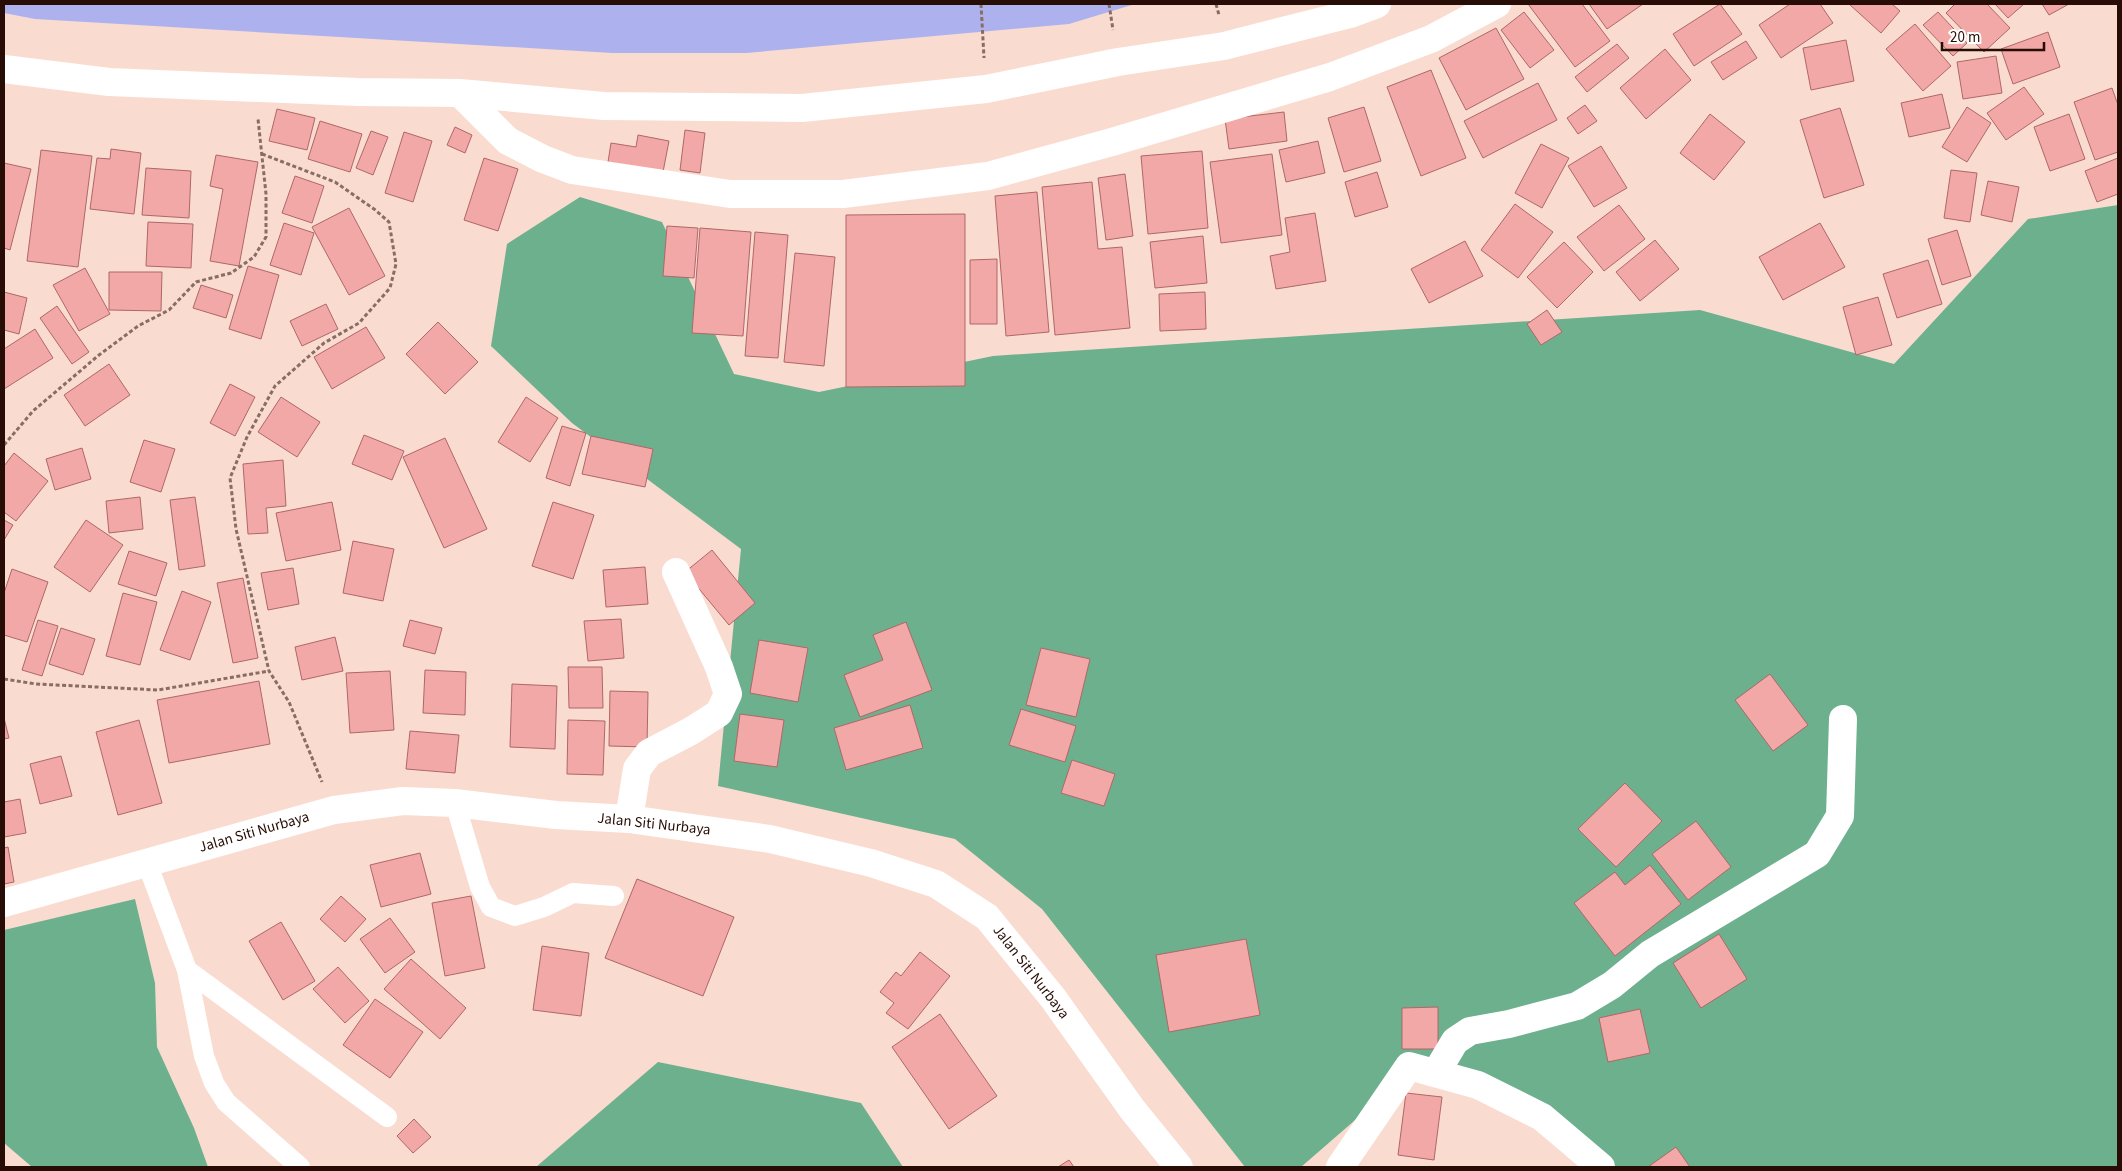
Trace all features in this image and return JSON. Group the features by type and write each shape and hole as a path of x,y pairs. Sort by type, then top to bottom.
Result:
{"street":[{"path":"4,69 109,82 460,93 604,106 802,108 986,89 1118,62 1224,46 1350,14 1377,4"},
{"path":"460,93 508,141 543,159 572,170 730,194 843,194 988,176 1112,142 1330,77 1431,39 1496,4"},
{"path":"629,820 637,769 649,753 691,731 718,713 728,694 719,667 676,572"},
{"path":"1436,1073 1455,1041 1470,1031 1509,1024 1577,1006 1612,985 1650,954 1817,854 1840,816 1843,719"},
{"name":"Jalan Siti Nurbaya","path":"4,903 334,810 403,800 455,803 556,815 629,820 770,839 871,863 936,884 987,917 1053,998 1132,1108 1179,1167"},
{"path":"1340,1167 1409,1066 1478,1085 1542,1116 1601,1167"}],"lane":[{"path":"455,803 480,887 491,908 515,916 544,907 573,893 614,896"},
{"path":"147,863 186,970 204,1056 214,1083 226,1102 300,1167"},
{"path":"186,970 387,1117"}],"path":[{"path":"981,4 986,89"},
{"path":"4,444 33,411 99,355 138,326 169,310 196,282 231,273 254,257 266,237 266,194 254,88"},
{"path":"262,154 335,182 374,209 389,222 396,264 390,288 358,323 324,343 275,386 247,437 230,478 236,529 269,671 288,702 334,810"},
{"path":"4,679 36,684 158,690 269,671"}],"green space":[{"path":"580,197 662,222 734,374 819,392 993,356 1700,310 1894,364 2028,219 2118,205 2118,1167 1608,1167 1422,1062 1301,1167 1245,1167 1042,909 955,839 718,786 741,549 572,423 491,346 507,244"},
{"path":"135,899 155,983 157,1047 194,1128 208,1167 32,1167 4,1143 4,930"},
{"path":"658,1062 861,1103 903,1167 536,1167"}],"water":[{"path":"4,4 1135,4 1069,24 746,53 612,53 35,19 4,13"}],"building":[{"path":"1528,4 1582,4 1610,41 1575,67"},
{"path":"1589,4 1643,4 1607,29"},
{"path":"1720,4 1742,34 1694,66 1673,34"},
{"path":"1790,4 1820,4 1833,23 1781,58 1759,25"},
{"path":"1849,4 1892,4 1900,11 1881,33"},
{"path":"1955,4 1987,4 2010,28 1984,52 1946,13"},
{"path":"1995,4 2024,4 2008,18"},
{"path":"2042,4 2069,4 2049,15"},
{"path":"1524,12 1554,50 1530,68 1501,30"},
{"path":"1938,12 1967,43 1953,56 1923,25"},
{"path":"1915,24 1951,66 1923,91 1886,49"},
{"path":"1496,28 1524,79 1466,110 1439,58"},
{"path":"2048,32 2060,67 2013,84 2001,49"},
{"path":"1846,40 1854,81 1811,90 1803,48"},
{"path":"1746,41 1757,58 1723,80 1711,62"},
{"path":"1617,44 1629,58 1587,92 1575,77"},
{"path":"1665,49 1691,80 1646,119 1620,88"},
{"path":"1996,56 2002,93 1963,99 1957,62"},
{"path":"1431,70 1466,158 1421,176 1387,87"},
{"path":"1538,83 1557,120 1483,158 1464,121"},
{"path":"2024,87 2044,114 2006,140 1987,113"},
{"path":"2112,88 2118,105 2118,152 2095,160 2074,102"},
{"path":"1942,94 1950,128 1909,137 1901,103"},
{"path":"1585,105 1597,121 1578,134 1567,118"},
{"path":"1364,107 1381,161 1344,172 1328,118"},
{"path":"1967,107 1991,123 1967,162 1942,147"},
{"path":"1840,108 1864,185 1824,198 1800,120"},
{"path":"277,109 315,118 307,150 269,141"},
{"path":"1284,112 1287,141 1229,149 1225,119"},
{"path":"1710,114 1745,142 1714,180 1680,153"},
{"path":"2069,114 2085,159 2050,171 2034,127"},
{"path":"320,121 362,134 350,172 308,159"},
{"path":"455,127 472,135 465,153 447,145"},
{"path":"685,130 705,133 700,173 680,170"},
{"path":"371,131 388,137 373,175 356,168"},
{"path":"404,132 432,141 413,202 385,193"},
{"path":"638,135 669,141 663,172 608,162 611,143 636,147"},
{"path":"1318,141 1325,173 1286,182 1279,150"},
{"path":"1541,144 1569,158 1542,208 1515,193"},
{"path":"1601,146 1627,188 1594,207 1568,166"},
{"path":"111,149 141,153 134,214 90,209 97,158 110,159"},
{"path":"41,150 92,156 78,267 27,261"},
{"path":"1202,151 1208,228 1148,234 1141,156"},
{"path":"1272,154 1282,235 1221,243 1210,162"},
{"path":"216,155 258,162 239,266 210,261 223,189 210,186"},
{"path":"484,158 518,169 498,231 464,220"},
{"path":"2118,158 2118,194 2097,202 2085,171"},
{"path":"4,163 31,169 10,250 4,248"},
{"path":"146,168 191,171 189,218 142,215"},
{"path":"1951,170 1977,173 1970,222 1944,218"},
{"path":"1377,172 1388,207 1355,217 1345,182"},
{"path":"1125,174 1133,236 1106,240 1098,178"},
{"path":"295,176 324,186 312,223 282,213"},
{"path":"1988,181 2019,187 2012,222 1981,215"},
{"path":"1092,182 1098,249 1122,247 1130,328 1055,335 1042,187"},
{"path":"1037,192 1049,332 1006,336 995,196"},
{"path":"1515,204 1553,232 1518,278 1481,250"},
{"path":"1619,205 1645,239 1604,271 1577,237"},
{"path":"349,208 385,276 349,295 312,227"},
{"path":"1315,213 1326,281 1276,289 1270,256 1290,252 1285,218"},
{"path":"965,214 965,386 846,387 846,215"},
{"path":"148,222 193,224 191,268 146,266"},
{"path":"284,223 314,233 301,275 270,265"},
{"path":"1820,223 1845,267 1783,300 1759,257"},
{"path":"667,226 698,228 694,278 663,276"},
{"path":"700,228 751,232 743,336 692,333"},
{"path":"1957,230 1971,276 1942,285 1928,239"},
{"path":"755,232 788,235 778,358 745,356"},
{"path":"1203,236 1207,283 1155,288 1150,242"},
{"path":"1655,240 1679,269 1640,301 1616,272"},
{"path":"1465,241 1483,276 1429,303 1411,269"},
{"path":"1564,242 1593,272 1557,308 1527,277"},
{"path":"795,253 835,257 824,366 784,362"},
{"path":"997,259 997,324 970,324 970,260"},
{"path":"1928,260 1942,304 1897,318 1883,274"},
{"path":"248,266 279,275 261,339 229,329"},
{"path":"85,268 110,314 79,331 53,285"},
{"path":"109,272 162,272 161,311 109,310"},
{"path":"201,285 233,295 226,318 193,308"},
{"path":"4,292 27,298 19,334 4,330"},
{"path":"1205,292 1206,329 1160,331 1159,294"},
{"path":"1878,297 1892,345 1856,355 1843,307"},
{"path":"326,304 338,329 302,346 290,321"},
{"path":"57,306 89,352 72,364 40,318"},
{"path":"1547,310 1562,332 1541,345 1527,324"},
{"path":"438,322 478,362 445,394 406,354"},
{"path":"366,327 385,358 332,389 314,357"},
{"path":"35,329 53,358 4,389 4,349"},
{"path":"109,364 130,395 85,426 64,395"},
{"path":"230,384 255,397 235,436 210,423"},
{"path":"281,397 320,422 297,457 258,432"},
{"path":"526,397 558,418 530,462 498,442"},
{"path":"562,426 586,433 570,486 546,478"},
{"path":"364,435 404,451 392,480 352,464"},
{"path":"591,436 653,449 645,487 582,474"},
{"path":"445,438 487,529 444,548 403,457"},
{"path":"144,440 175,449 161,492 130,482"},
{"path":"82,448 91,479 55,490 46,459"},
{"path":"14,453 48,481 16,521 4,512 4,466"},
{"path":"283,460 286,506 266,508 268,533 248,534 243,464"},
{"path":"140,497 143,529 109,533 106,501"},
{"path":"195,497 205,566 179,570 170,500"},
{"path":"332,502 341,550 286,561 276,513"},
{"path":"553,502 594,515 573,579 532,566"},
{"path":"4,520 13,525 4,540"},
{"path":"86,520 123,545 90,592 54,567"},
{"path":"353,541 394,549 383,601 343,593"},
{"path":"712,550 755,603 729,625 685,572"},
{"path":"129,551 167,563 156,596 118,584"},
{"path":"645,567 648,604 606,607 603,570"},
{"path":"293,568 299,604 268,610 261,573"},
{"path":"12,569 48,582 27,642 4,635 4,593"},
{"path":"243,578 258,658 233,663 217,583"},
{"path":"182,591 211,602 190,660 160,650"},
{"path":"123,593 157,602 140,665 106,656"},
{"path":"621,619 624,658 588,661 584,621"},
{"path":"38,620 58,626 42,676 22,670"},
{"path":"410,620 442,628 435,654 403,646"},
{"path":"906,622 932,690 860,717 844,675 883,660 873,635"},
{"path":"61,628 95,639 83,675 49,664"},
{"path":"335,637 343,671 302,680 295,647"},
{"path":"759,640 808,648 798,702 750,693"},
{"path":"1041,648 1090,659 1076,717 1026,705"},
{"path":"568,667 602,667 603,708 569,708"},
{"path":"425,670 466,672 465,715 423,713"},
{"path":"390,671 394,730 350,733 346,673"},
{"path":"1770,674 1808,725 1773,751 1735,700"},
{"path":"259,681 270,744 169,763 157,700"},
{"path":"512,684 557,686 555,749 510,747"},
{"path":"610,691 648,692 647,747 609,746"},
{"path":"910,705 923,748 846,770 834,728"},
{"path":"1021,709 1076,726 1065,762 1009,745"},
{"path":"740,714 784,720 777,767 734,761"},
{"path":"4,718 9,738 4,739"},
{"path":"139,720 162,803 118,815 96,732"},
{"path":"568,720 605,721 603,775 567,774"},
{"path":"410,731 459,735 455,773 406,769"},
{"path":"61,756 72,796 40,804 30,764"},
{"path":"1072,760 1115,774 1104,806 1061,793"},
{"path":"1625,783 1662,821 1616,867 1578,829"},
{"path":"20,799 26,833 4,837 4,802"},
{"path":"1696,821 1731,867 1688,900 1652,854"},
{"path":"8,847 14,882 4,884 4,848"},
{"path":"420,853 431,894 381,907 370,865"},
{"path":"1650,865 1681,904 1615,956 1574,903 1615,872 1625,885"},
{"path":"637,879 734,917 703,996 605,958"},
{"path":"341,896 366,919 345,942 320,919"},
{"path":"471,896 485,968 445,976 432,903"},
{"path":"390,918 415,952 385,973 360,939"},
{"path":"281,922 315,981 283,1000 249,941"},
{"path":"1719,934 1747,979 1701,1008 1673,963"},
{"path":"1246,939 1260,1015 1169,1032 1156,955"},
{"path":"542,946 589,953 581,1016 533,1010"},
{"path":"920,952 950,976 908,1029 886,1013 894,1003 880,992 896,972 901,976"},
{"path":"411,959 466,1008 440,1039 384,989"},
{"path":"338,967 369,1001 345,1023 313,989"},
{"path":"375,999 423,1032 390,1078 343,1045"},
{"path":"1438,1007 1438,1049 1402,1049 1402,1008"},
{"path":"1640,1009 1650,1053 1608,1062 1599,1018"},
{"path":"940,1014 997,1096 949,1129 892,1047"},
{"path":"1406,1093 1442,1097 1434,1160 1398,1155"},
{"path":"414,1119 431,1137 413,1153 397,1136"},
{"path":"1676,1147 1690,1167 1648,1167"},
{"path":"1069,1160 1074,1167 1058,1167"}]}
